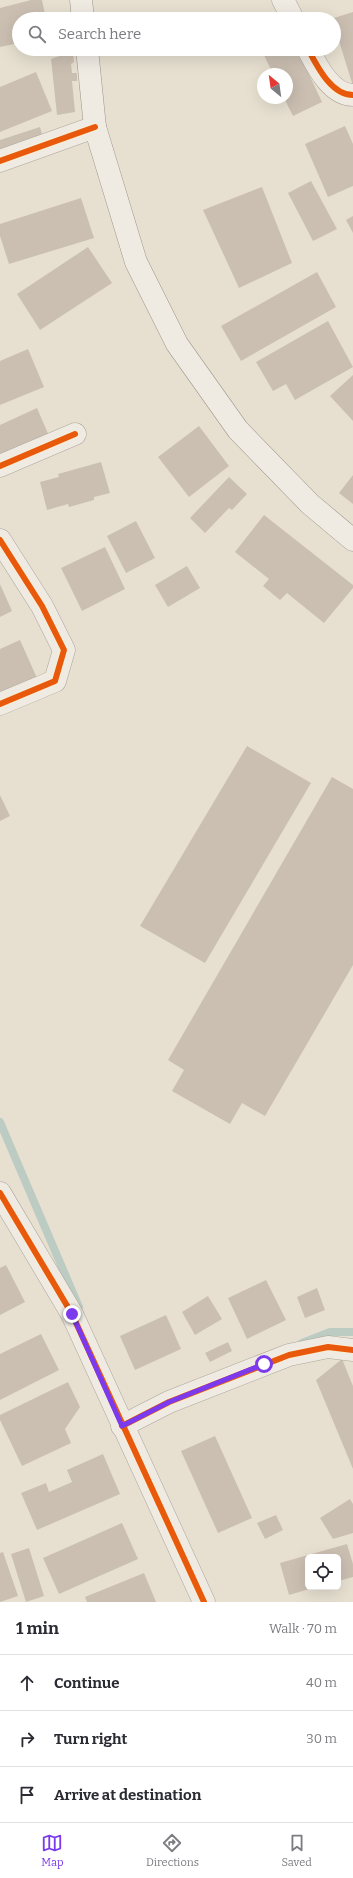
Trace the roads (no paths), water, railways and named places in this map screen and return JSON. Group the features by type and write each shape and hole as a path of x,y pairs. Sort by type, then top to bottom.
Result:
{"street":[{"path":"81,0 82,12"},
{"path":"283,0 289,12"},
{"path":"88,56 95,127 136,262 177,344 238,430 310,504 353,540"},
{"path":"312,56 317,66 334,88 353,95"},
{"path":"0,161 95,127"},
{"path":"0,466 75,434"},
{"path":"0,540 42,606 64,650 55,680 0,704"},
{"path":"0,1193 72,1314 203,1602"},
{"path":"122,1426 169,1402 288,1355 328,1347 353,1350"}],"waterway":[{"path":"0,1122 79,1307"},
{"path":"302,1343 330,1332 353,1332"}]}
